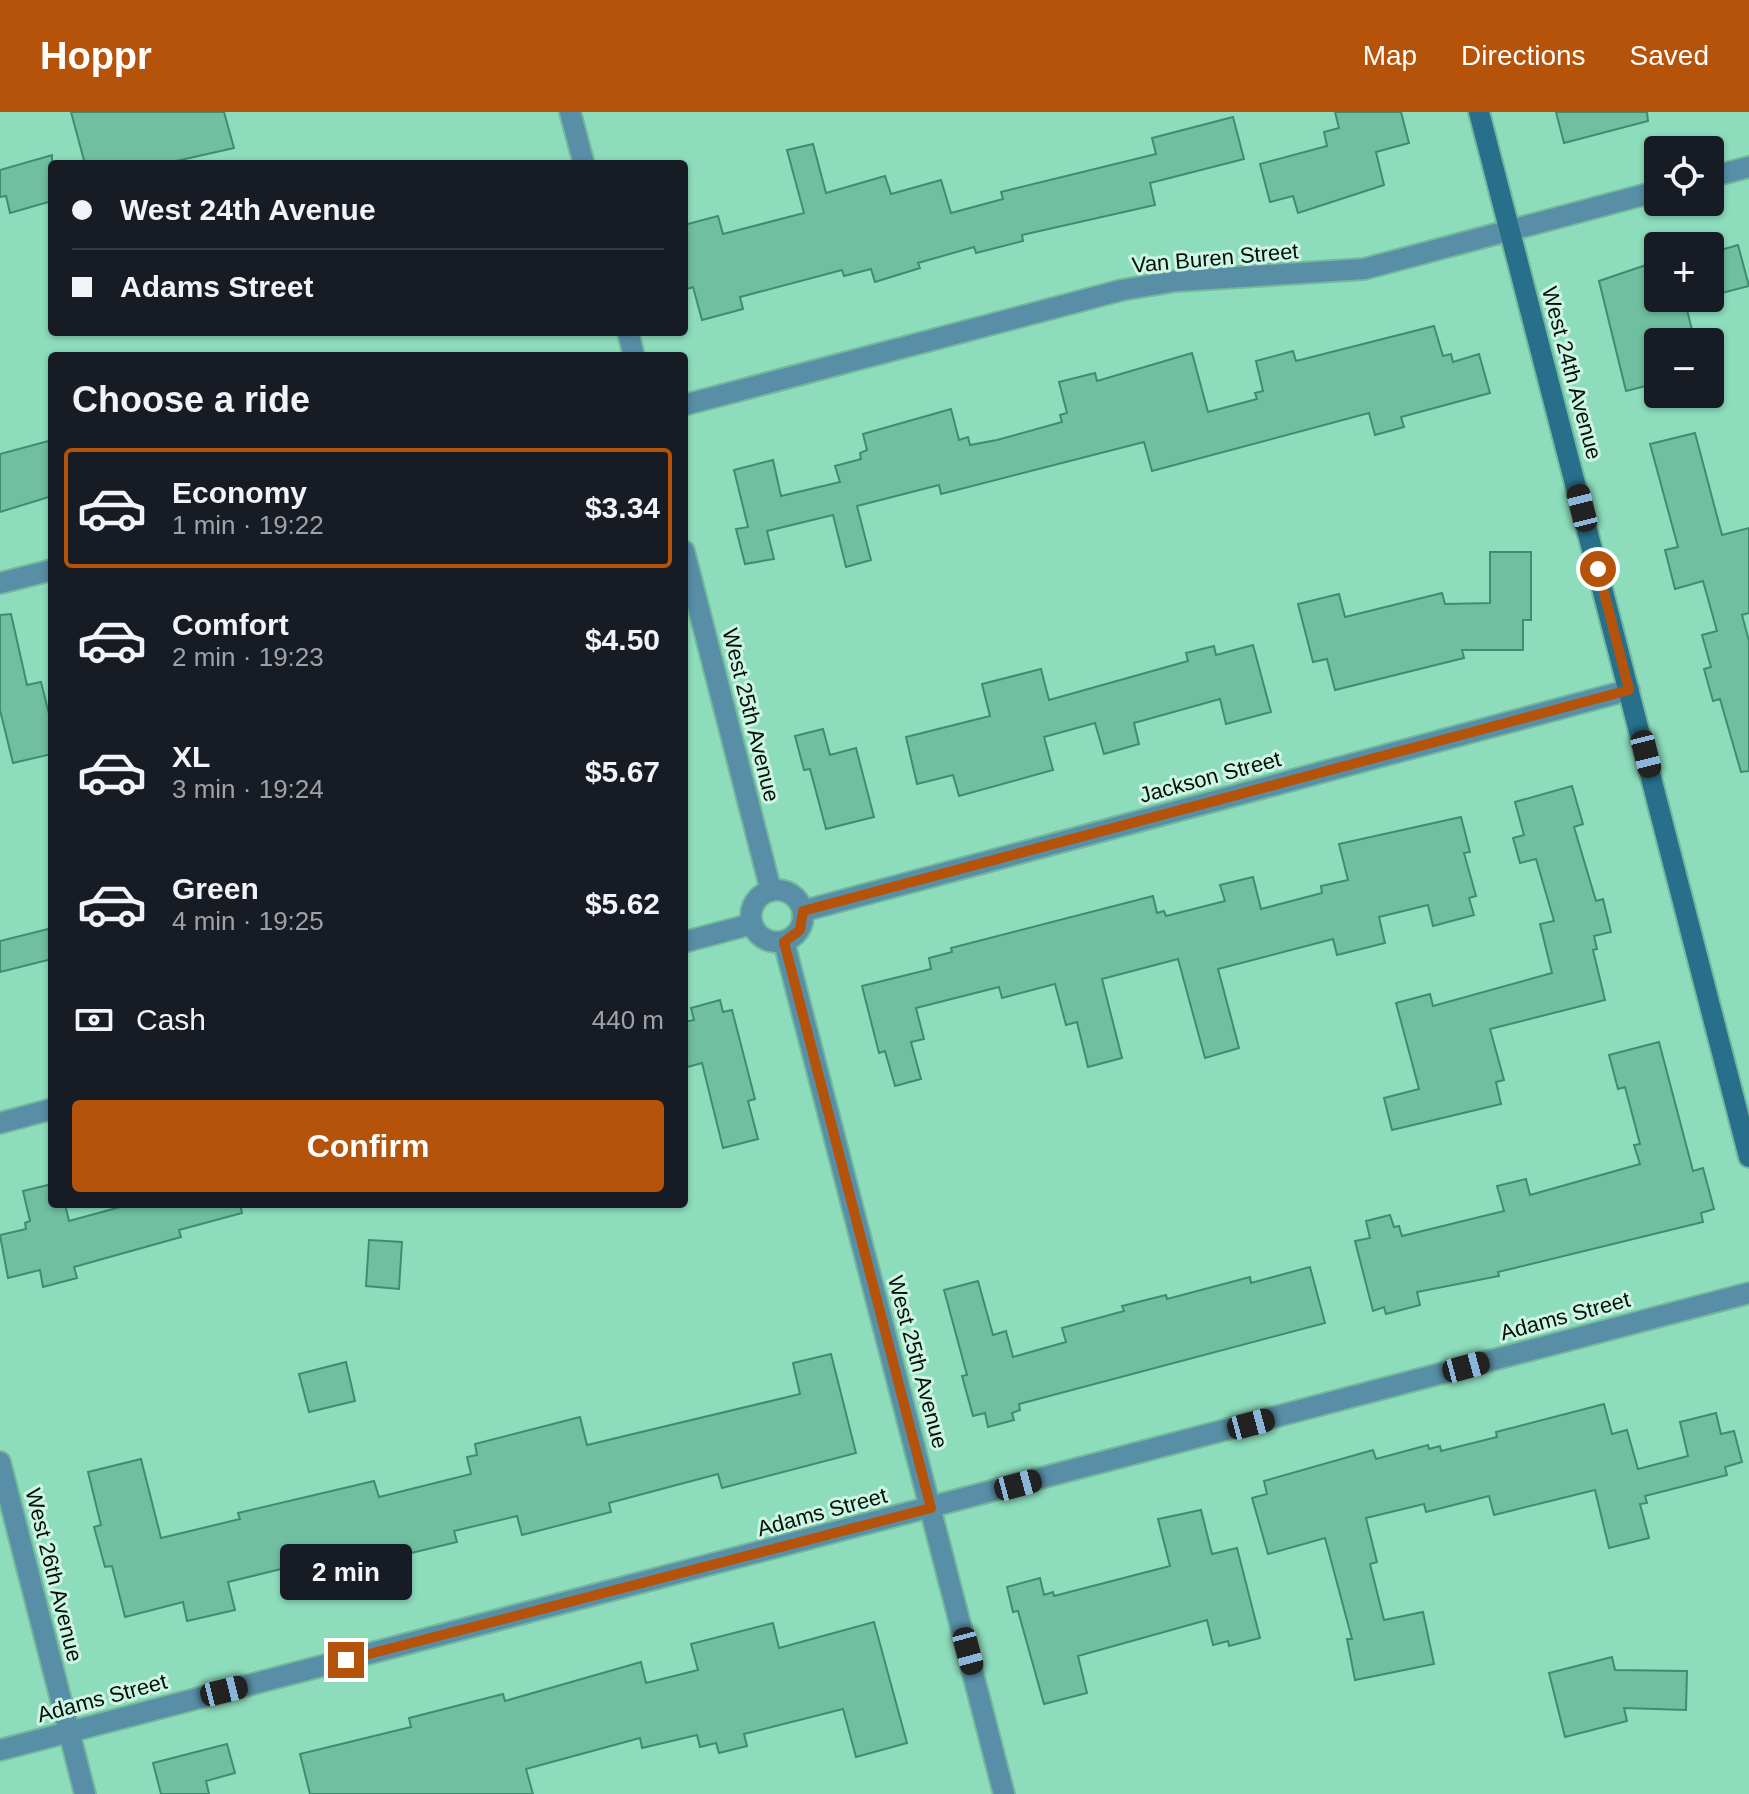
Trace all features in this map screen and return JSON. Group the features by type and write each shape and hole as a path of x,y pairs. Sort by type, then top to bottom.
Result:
{"street":[{"path":"570,112 583,160"},
{"name":"West 24th Avenue","path":"1479,112 1749,1157"},
{"path":"1724,173 1749,167"},
{"name":"Van Buren Street","path":"688,404 1122,290 1176,281 1364,269 1644,195"},
{"name":"West 25th Avenue","path":"688,567 771,891"},
{"path":"0,583 48,571"},
{"name":"Jackson Street","path":"803,911 1629,690"},
{"path":"771,891 793,894 803,911 800,930 784,942 765,939 752,924 753,905 771,891"},
{"path":"688,941 752,924"},
{"name":"West 25th Avenue","path":"784,942 1004,1794"},
{"path":"0,1123 48,1110"},
{"name":"Adams Street","path":"0,1750 1749,1293"},
{"name":"West 26th Avenue","path":"0,1462 85,1794"}],"building":[{"path":"71,112 224,112 234,148 181,160 84,160"},
{"path":"1335,112 1401,112 1409,143 1376,152 1384,185 1298,213 1293,196 1270,202 1260,164 1327,146 1324,132 1339,128"},
{"path":"1556,112 1647,112 1648,121 1564,143"},
{"path":"1233,117 1244,159 1150,183 1155,205 1022,235 1023,241 976,253 974,247 918,263 920,268 875,282 871,269 844,276 842,270 740,297 743,309 702,320 693,287 688,289 688,224 718,216 723,234 804,213 787,150 813,144 826,193 885,176 891,194 941,180 951,213 1003,199 1001,192 1156,154 1152,138"},
{"path":"52,155 52,160 48,160 48,202 10,213 6,196 0,197 0,170"},
{"path":"1738,245 1749,286 1724,292 1724,249"},
{"path":"1644,266 1644,312 1688,312 1692,328 1644,328 1644,386 1626,391 1599,281"},
{"path":"1434,326 1443,356 1451,354 1453,362 1479,354 1490,393 1401,417 1404,427 1375,435 1369,413 1152,471 1144,442 941,494 939,485 857,506 871,560 846,567 833,515 767,531 774,559 745,564 736,529 748,527 734,470 773,460 781,496 840,482 835,466 861,459 860,453 867,450 863,434 951,409 959,440 968,437 970,445 997,440 1062,422 1060,415 1067,413 1059,382 1095,373 1097,381 1192,353 1208,412 1257,399 1255,393 1263,391 1256,361 1293,351 1296,361"},
{"path":"1695,433 1722,535 1749,528 1749,613 1742,615 1749,641 1749,771 1741,772 1720,699 1713,701 1704,669 1711,667 1702,635 1717,631 1703,581 1675,589 1665,550 1678,547 1650,444"},
{"path":"48,441 48,497 0,512 0,454"},
{"path":"1490,552 1531,552 1531,620 1523,620 1523,650 1462,650 1464,658 1335,690 1327,659 1313,662 1298,604 1339,594 1345,617 1442,593 1445,604 1490,603"},
{"path":"11,614 27,685 41,682 48,710 48,755 13,763 0,710 0,615"},
{"path":"1253,645 1271,712 1226,724 1220,699 1134,723 1139,744 1104,754 1095,723 1044,737 1053,770 959,796 953,775 917,784 906,737 990,716 982,684 1041,669 1049,700 1188,661 1186,653 1214,646 1216,655"},
{"path":"823,729 830,755 856,748 874,817 826,829 810,769 804,770 795,736"},
{"path":"1572,786 1583,824 1574,827 1596,901 1603,899 1611,932 1594,936 1597,949 1593,950 1605,1000 1490,1029 1504,1080 1496,1082 1501,1104 1392,1130 1384,1098 1419,1089 1396,1003 1430,994 1433,1006 1552,973 1540,924 1554,921 1536,859 1520,863 1513,838 1524,835 1515,802"},
{"path":"1461,817 1470,852 1464,853 1476,896 1469,898 1474,915 1433,926 1428,905 1379,917 1385,943 1337,955 1333,939 1218,969 1239,1048 1205,1058 1178,959 1102,979 1122,1058 1088,1067 1077,1022 1066,1025 1055,984 1002,998 999,987 916,1008 924,1039 911,1042 921,1079 895,1086 885,1051 879,1053 862,986 931,969 929,958 952,952 951,948 1153,896 1157,913 1164,911 1166,916 1225,901 1220,885 1253,877 1261,909 1322,893 1321,886 1348,880 1339,844"},
{"path":"48,929 48,960 0,972 0,941"},
{"path":"720,1000 723,1012 732,1010 755,1099 748,1101 758,1139 723,1148 702,1063 688,1067 688,1021 694,1020 691,1008"},
{"path":"1659,1042 1693,1171 1703,1168 1714,1209 1701,1213 1703,1222 1498,1272 1499,1276 1417,1292 1420,1305 1386,1314 1384,1307 1373,1311 1355,1241 1370,1238 1366,1221 1390,1215 1394,1227 1399,1226 1402,1236 1504,1211 1497,1186 1526,1179 1530,1195 1640,1164 1634,1145 1640,1144 1625,1087 1618,1089 1609,1055"},
{"path":"48,1185 48,1208 66,1208 69,1221 116,1208 241,1208 242,1213 179,1230 181,1237 74,1267 77,1278 43,1287 40,1270 8,1278 0,1235 26,1229 25,1223 30,1221 23,1191"},
{"path":"369,1240 402,1242 399,1289 366,1286"},
{"path":"1310,1267 1325,1323 1019,1404 1020,1410 1012,1413 1014,1420 988,1427 985,1413 973,1416 962,1376 967,1375 944,1290 978,1281 993,1335 1006,1331 1013,1357 1066,1342 1062,1328 1124,1311 1122,1306 1166,1295 1167,1299 1250,1277 1251,1283"},
{"path":"831,1354 856,1453 722,1488 718,1474 609,1503 611,1512 522,1535 517,1516 454,1531 457,1542 411,1553 409,1548 360,1561 365,1581 338,1588 333,1567 284,1579 281,1569 228,1582 235,1610 187,1621 183,1602 125,1617 112,1566 105,1567 94,1527 101,1525 88,1472 141,1459 161,1538 240,1519 238,1513 374,1481 379,1497 471,1474 467,1457 477,1455 475,1444 580,1417 587,1445 800,1394 793,1363"},
{"path":"346,1362 355,1401 309,1412 299,1374"},
{"path":"1604,1404 1612,1434 1627,1430 1638,1469 1688,1456 1680,1422 1716,1413 1721,1434 1734,1431 1742,1462 1725,1467 1727,1475 1645,1496 1647,1503 1640,1504 1649,1538 1609,1548 1595,1490 1494,1515 1489,1496 1426,1512 1424,1504 1366,1518 1377,1562 1370,1564 1384,1620 1423,1612 1434,1664 1355,1680 1347,1639 1352,1639 1325,1538 1268,1554 1252,1498 1267,1494 1264,1481 1373,1450 1376,1459 1428,1445 1429,1449 1440,1446 1441,1451 1497,1437 1496,1432"},
{"path":"1201,1510 1212,1554 1237,1548 1260,1638 1229,1646 1228,1641 1213,1645 1207,1620 1078,1656 1087,1693 1044,1704 1018,1611 1013,1612 1007,1587 1040,1578 1044,1595 1053,1592 1054,1596 1170,1566 1158,1519"},
{"path":"874,1622 907,1743 856,1757 843,1709 744,1734 747,1746 719,1753 716,1743 700,1747 697,1735 642,1748 640,1738 526,1769 533,1794 310,1794 300,1754 411,1727 409,1718 503,1694 505,1701 641,1662 646,1683 698,1670 691,1644 773,1623 779,1648"},
{"path":"1612,1657 1615,1670 1687,1671 1686,1710 1624,1708 1627,1721 1565,1737 1549,1673"},
{"path":"227,1744 235,1773 206,1781 209,1794 161,1794 153,1763"}],"route":[{"path":"346,1660 931,1508 784,942 800,930 803,911 1629,690 1598,569"}]}
